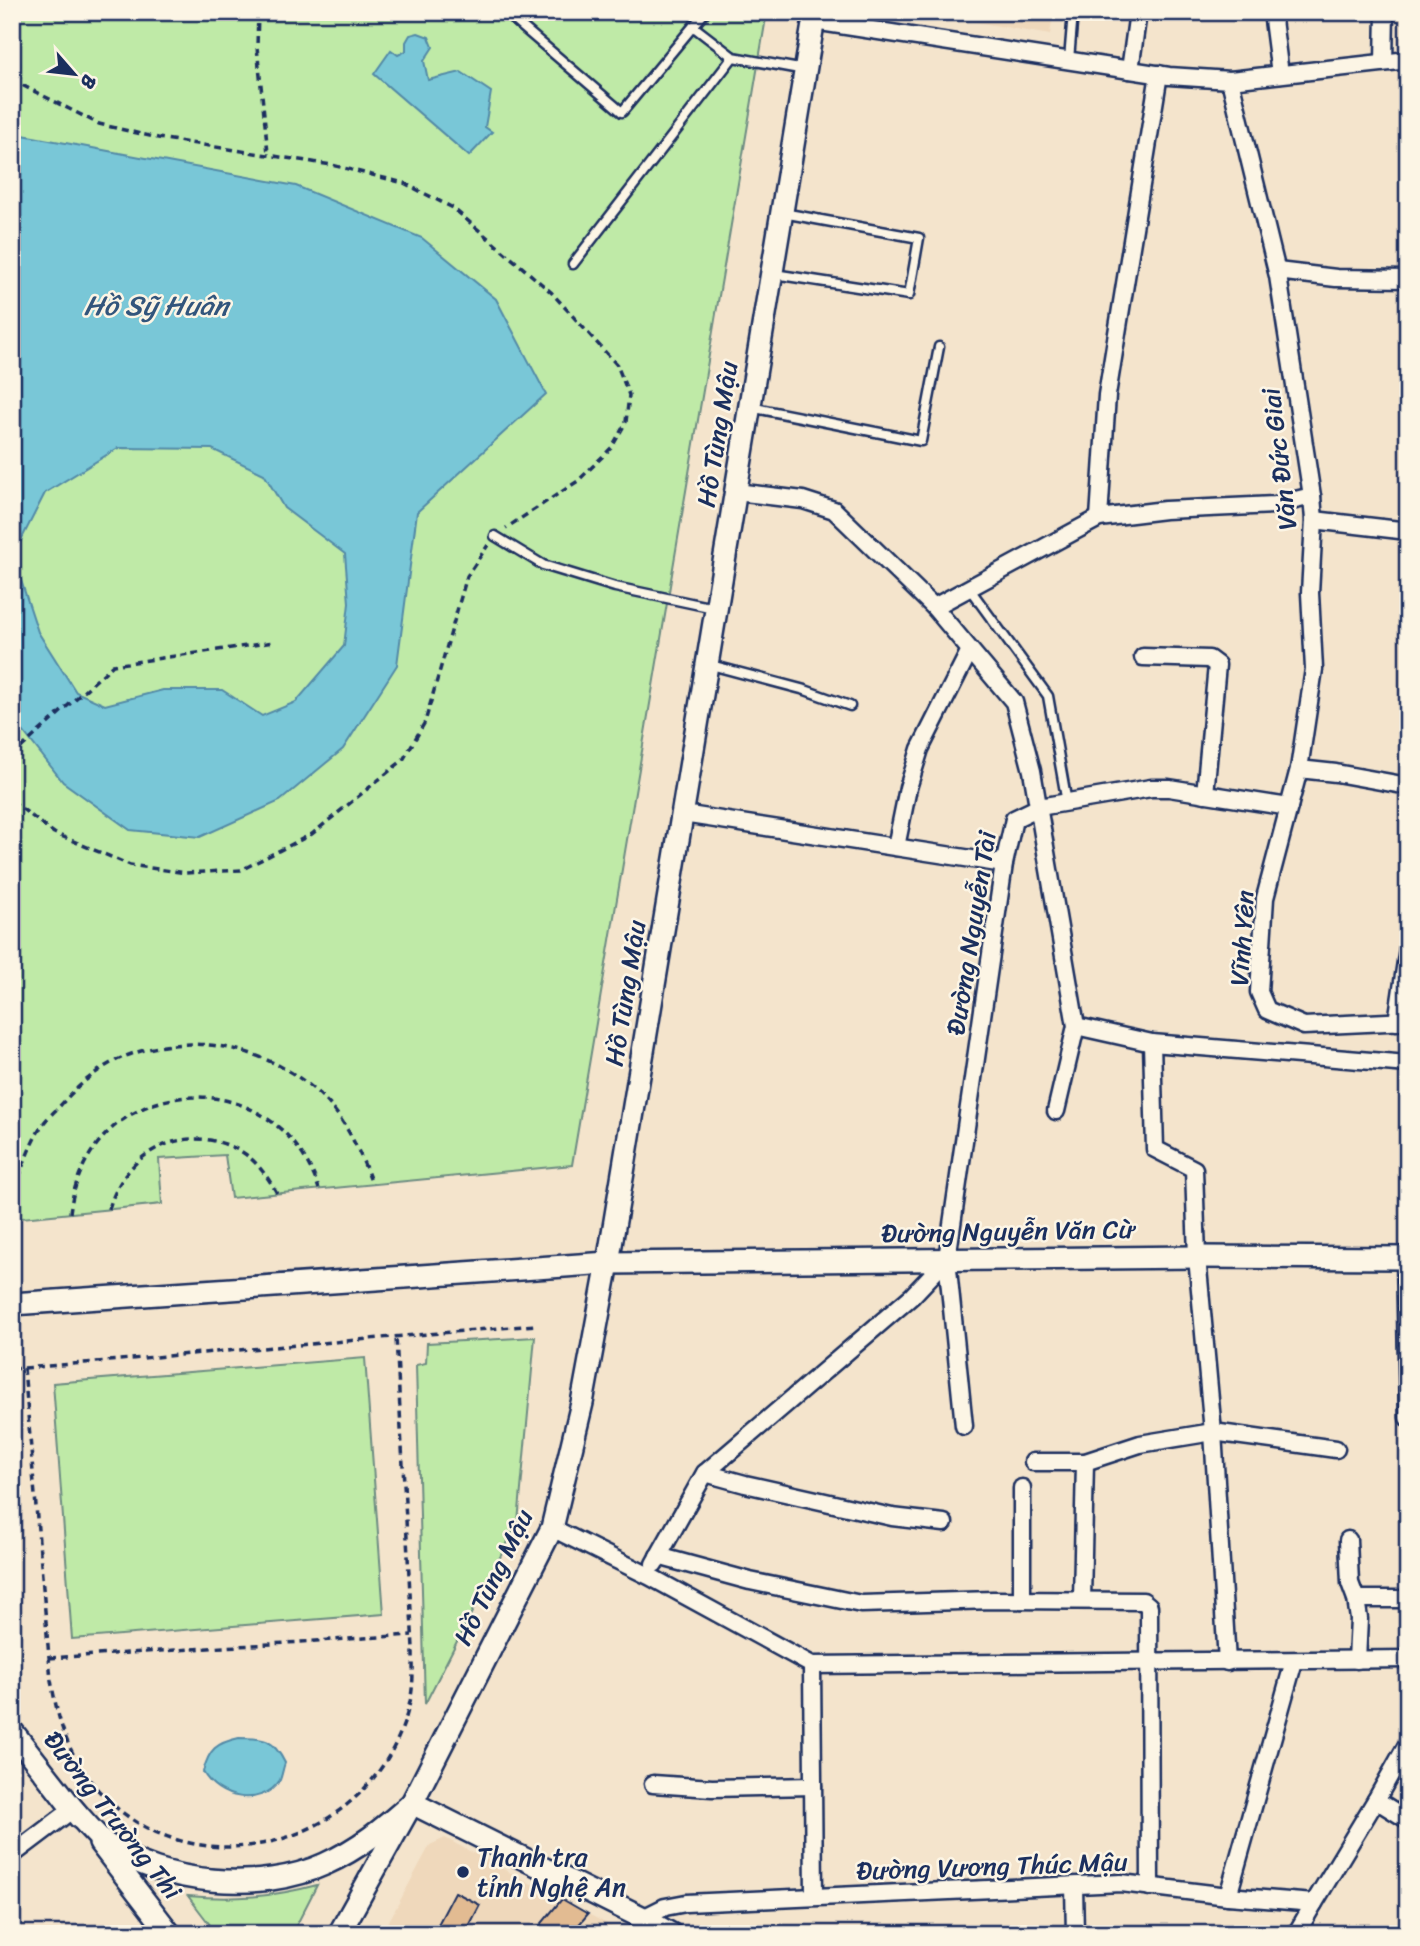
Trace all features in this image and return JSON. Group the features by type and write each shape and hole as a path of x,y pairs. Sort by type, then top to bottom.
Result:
{"main road":[{"name":"Hồ Tùng Mậu","path":"339,1934 412,1803 552,1528 582,1403 608,1263 815,17"},
{"name":"Đường Nguyễn Văn Cừ","path":"12,1304 608,1263 1197,1257 1406,1258"},
{"name":"Đường Trường Thi","path":"12,1731 170,1934"},
{"path":"73,1809 105,1843 144,1864 189,1878 237,1882 281,1878 324,1865 376,1836 412,1803 671,1934"}],"street":[{"path":"1130,70 1138,12"},
{"path":"1272,12 1280,74"},
{"path":"1384,62 1385,12"},
{"path":"815,17 1130,70 1230,80 1408,60"},
{"path":"1099,518 1107,395 1160,74"},
{"name":"Văn Đức Giai","path":"1230,80 1277,271 1312,496 1314,520 1310,593 1314,669 1299,769"},
{"path":"1277,271 1336,278 1408,279"},
{"path":"736,492 803,500 834,510 934,607 1014,702 1039,807 1076,1026 1055,1111"},
{"path":"934,607 1099,518 1164,510 1275,505 1312,496"},
{"path":"1314,520 1408,531"},
{"path":"896,847 917,759 970,650"},
{"path":"1143,657 1209,659 1216,666 1205,793"},
{"path":"1299,769 1408,786"},
{"name":"Vĩnh Yên","path":"1299,769 1265,898 1259,992 1267,1010 1304,1026 1402,1022"},
{"path":"1039,807 1151,788 1205,793 1289,807"},
{"name":"Đường Nguyễn Tài","path":"964,1426 947,1259 1004,864 1014,819 1039,807"},
{"path":"683,814 1004,864"},
{"path":"1402,1022 1408,948"},
{"path":"1076,1026 1152,1043 1408,1063"},
{"path":"1152,1043 1155,1149 1194,1169 1197,1257 1213,1432 1227,1662"},
{"path":"1406,1258 1408,1418"},
{"path":"649,1576 705,1473 912,1296 947,1259"},
{"path":"1033,1462 1085,1462 1140,1444 1213,1432 1336,1449"},
{"path":"1082,1600 1085,1462"},
{"path":"705,1473 892,1517 944,1524"},
{"path":"1022,1488 1022,1600"},
{"path":"552,1528 649,1576 812,1665 1408,1659"},
{"path":"1348,1540 1350,1583 1359,1619 1357,1660"},
{"path":"658,1556 750,1581 861,1604 1022,1600 1143,1601 1149,1606 1150,1887"},
{"path":"1356,1600 1408,1600"},
{"path":"1228,1896 1294,1661"},
{"path":"812,1665 814,1896"},
{"path":"1296,1934 1408,1743"},
{"path":"653,1784 712,1788 813,1786"},
{"path":"1376,1800 1408,1819"},
{"path":"12,1855 73,1809"},
{"name":"Đường Vương Thúc Mậu","path":"642,1917 666,1907 686,1903 1121,1883 1314,1903"},
{"path":"1074,1886 1075,1934"}],"lane":[{"path":"505,12 622,112 705,12"},
{"path":"1069,60 1073,12"},
{"path":"694,27 733,57 805,70"},
{"path":"573,264 733,57"},
{"path":"772,274 909,295 919,238 781,212"},
{"path":"750,407 921,441 939,347"},
{"path":"495,536 543,565 615,587 717,609"},
{"path":"969,588 1048,696 1067,803"},
{"path":"707,664 805,690 850,706"}],"path":[{"path":"15,12 20,85"},
{"path":"258,12 257,47 268,154"},
{"path":"12,80 99,124 158,138 332,165 404,183 453,208 551,292 617,365 629,396 626,422 612,447 578,481 495,536 467,576 425,722 404,760 312,834 241,870 186,873 130,864 54,833 12,801"},
{"path":"12,756 113,665 274,642"},
{"path":"12,1200 41,1126 78,1085 125,1056 179,1043 236,1047 288,1069 330,1105 360,1153 372,1184"},
{"path":"70,1213 72,1195 88,1157 114,1126 149,1105 188,1096 228,1099 264,1115 294,1142 319,1189"},
{"path":"109,1209 122,1178 140,1157 164,1144 190,1138 218,1141 244,1153 264,1172 277,1193"},
{"path":"12,1369 536,1325"},
{"path":"24,1368 49,1658 56,1709 64,1736 94,1785 138,1822 179,1840 219,1847 248,1847 276,1842 312,1829 352,1802 372,1782 392,1750 409,1706 414,1677 397,1337"},
{"path":"49,1658 412,1634"}],"shaded area":[{"path":"919,12 1053,12 1050,35"},
{"name":"Thanh tra tỉnh Nghệ An","path":"445,1838 626,1934 382,1934 430,1845"}],"green space":[{"path":"12,12 767,12 572,1165 231,1198 225,1155 159,1159 162,1204 12,1219"},
{"path":"535,1337 518,1522 425,1704 416,1365 426,1363 427,1343"},
{"path":"365,1358 384,1614 72,1639 53,1383"},
{"path":"12,1549 20,1685 12,1675"},
{"path":"317,1885 292,1934 217,1934 188,1896 253,1896"}],"water":[{"path":"418,33 429,37 433,47 424,61 428,80 461,72 491,92 485,127 492,132 469,156 374,74 391,50 398,55 406,51 406,42 410,35"},
{"name":"Hồ Sỹ Huân","path":"12,133 296,186 422,238 496,299 546,394 417,512 397,665 343,749 280,801 200,837 130,830 63,782 12,717","holes":["118,448 212,449 264,474 284,508 345,554 349,603 344,646 296,702 262,716 222,690 163,690 105,705 76,692 38,632 13,556 45,493"]},
{"path":"239,1738 267,1742 276,1749 285,1763 280,1780 262,1795 240,1797 229,1794 218,1788 203,1772 215,1748"}],"building":[{"path":"455,1892 480,1905 465,1934 433,1934"},
{"path":"562,1899 588,1914 571,1934 533,1934"}],"place":[{"name":"Thanh tra tỉnh Nghệ An","path":"463,1872"}]}
